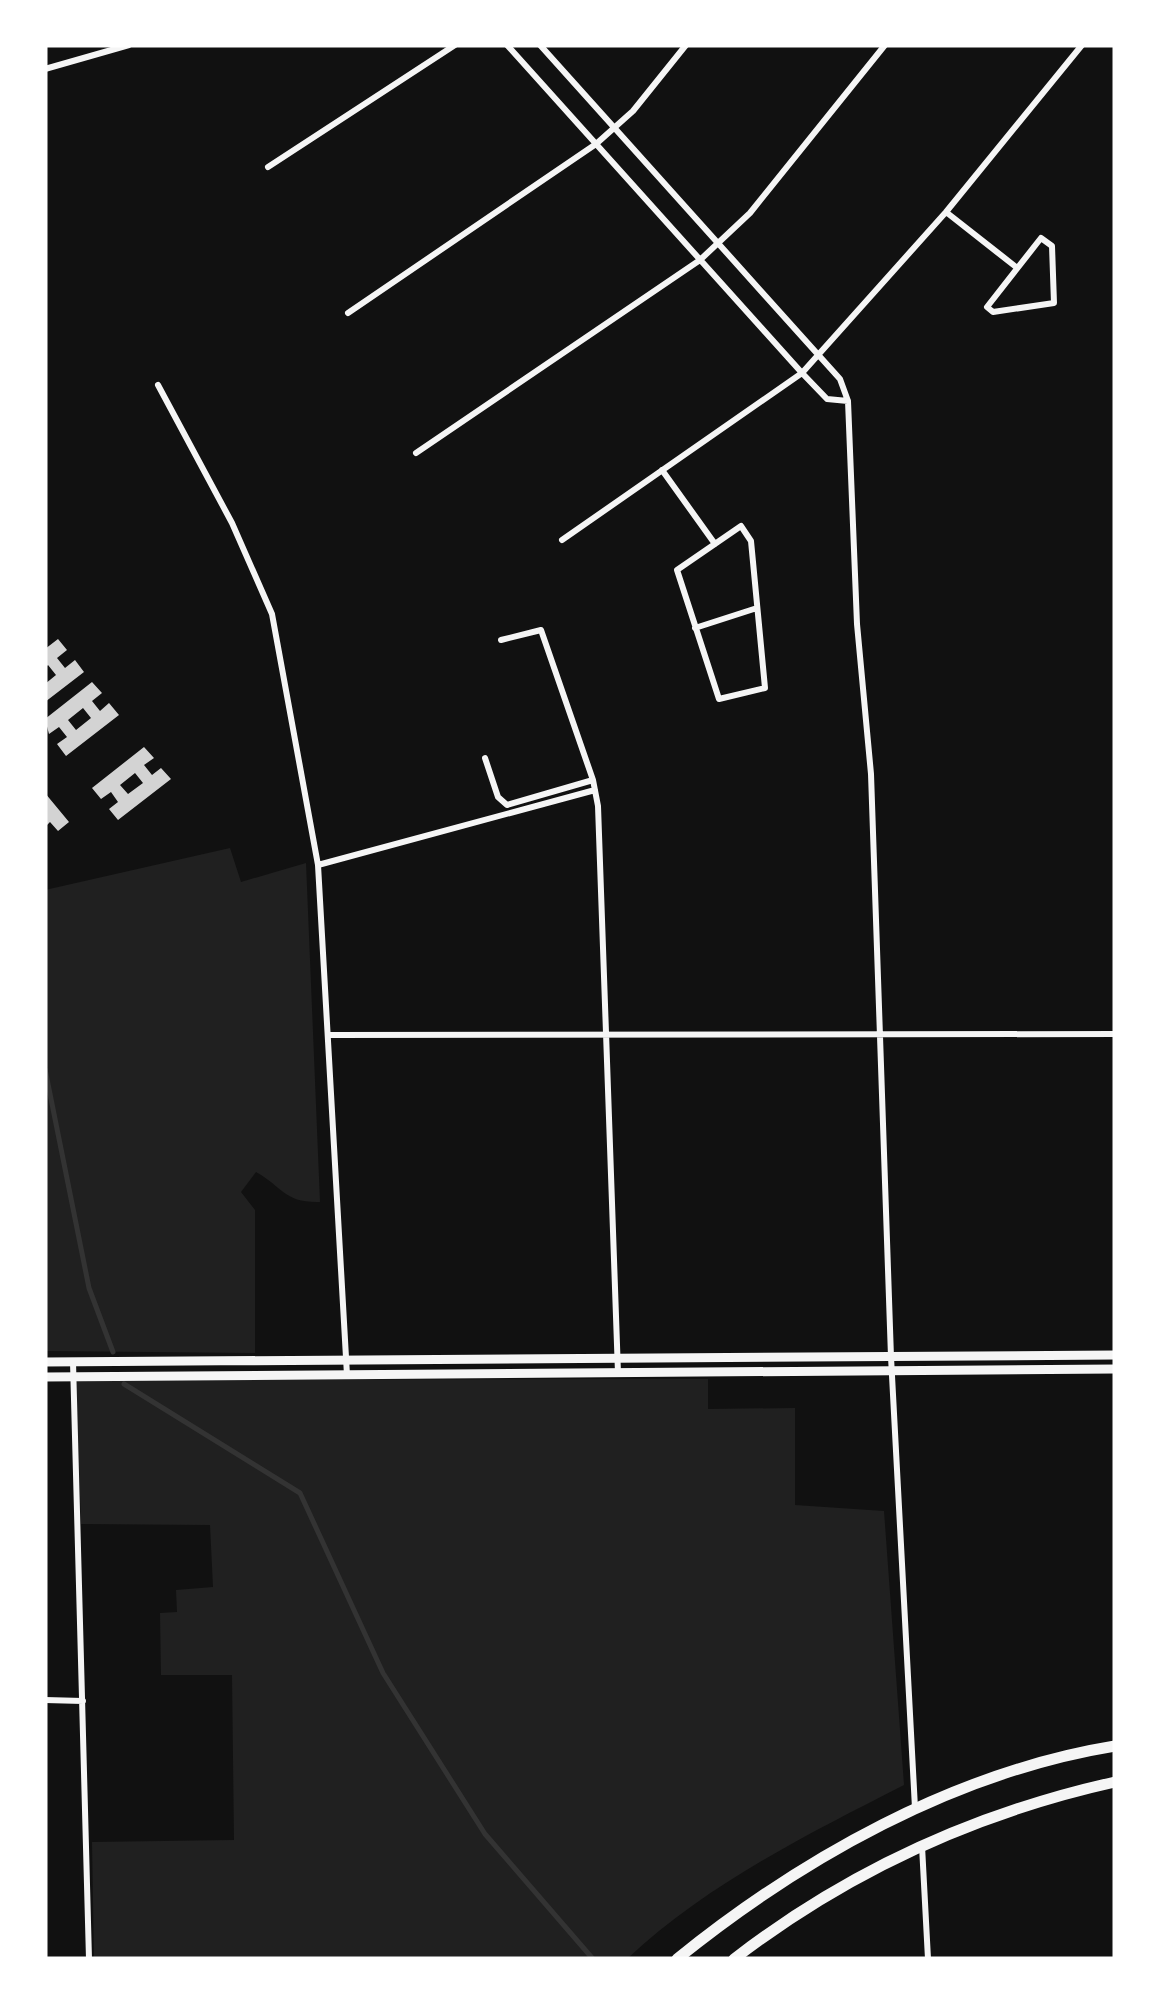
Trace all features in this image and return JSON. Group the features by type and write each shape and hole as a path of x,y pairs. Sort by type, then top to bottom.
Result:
{"highway":[{"path":"677,1959 760,1896 915,1810 1005,1775 1115,1746"},
{"path":"734,1959 840,1884 994,1816 1115,1782"}],"street":[{"path":"45,69 129,45"},
{"path":"268,167 456,45"},
{"path":"507,45 802,373 827,399 848,401"},
{"path":"540,45 840,379 848,401 856,624 871,774 891,1356 915,1810"},
{"path":"348,314 596,144 686,45"},
{"path":"416,453 700,260 750,213 885,45"},
{"path":"562,540 802,373 946,212 1082,45"},
{"path":"946,212 1016,267"},
{"path":"1041,238 1052,246 1054,304 993,312 987,307 1016,267 1041,238"},
{"path":"158,385 270,602 318,866 347,1375"},
{"path":"662,470 715,544"},
{"path":"741,526 751,542 758,608 765,688 719,699 676,570 741,526"},
{"path":"696,628 758,608"},
{"path":"502,640 541,630 595,790 618,1373"},
{"path":"485,758 498,798 507,804 593,780"},
{"path":"318,866 595,790"},
{"path":"330,1035 1115,1034"},
{"path":"45,1362 1115,1355"},
{"path":"74,1362 89,1959"},
{"path":"45,1377 1115,1369"},
{"path":"45,1700 82,1701"},
{"path":"922,1846 928,1959"}],"shaded area":[{"path":"230,848 241,882 306,863 320,1202 291,1197 256,1172 241,1192 255,1210 255,1353 45,1351 45,890"},
{"path":"708,1379 708,1409 795,1408 795,1505 884,1511 904,1785 724,1884 627,1959 94,1959 92,1842 234,1840 232,1675 161,1675 160,1613 177,1612 176,1590 213,1587 210,1525 81,1524 76,1380"}],"building":[{"path":"58,639 67,650 57,658 65,668 75,660 84,672 45,702 45,684 56,675 48,665 45,668 45,649"},
{"path":"92,682 102,693 92,701 100,711 109,703 119,715 66,756 57,744 67,737 59,727 49,734 45,719","holes":["83,708 91,718 76,730 68,720"]},
{"path":"144,747 154,758 144,765 152,775 161,768 171,779 118,820 109,809 118,802 111,792 101,799 92,788","holes":["135,773 143,783 128,794 120,785"]},
{"path":"45,793 69,822 58,831 50,822 45,827"}],"waterway":[{"path":"45,1069 89,1288 113,1352"},
{"path":"124,1384 300,1493 383,1673 485,1834 593,1959"}]}
